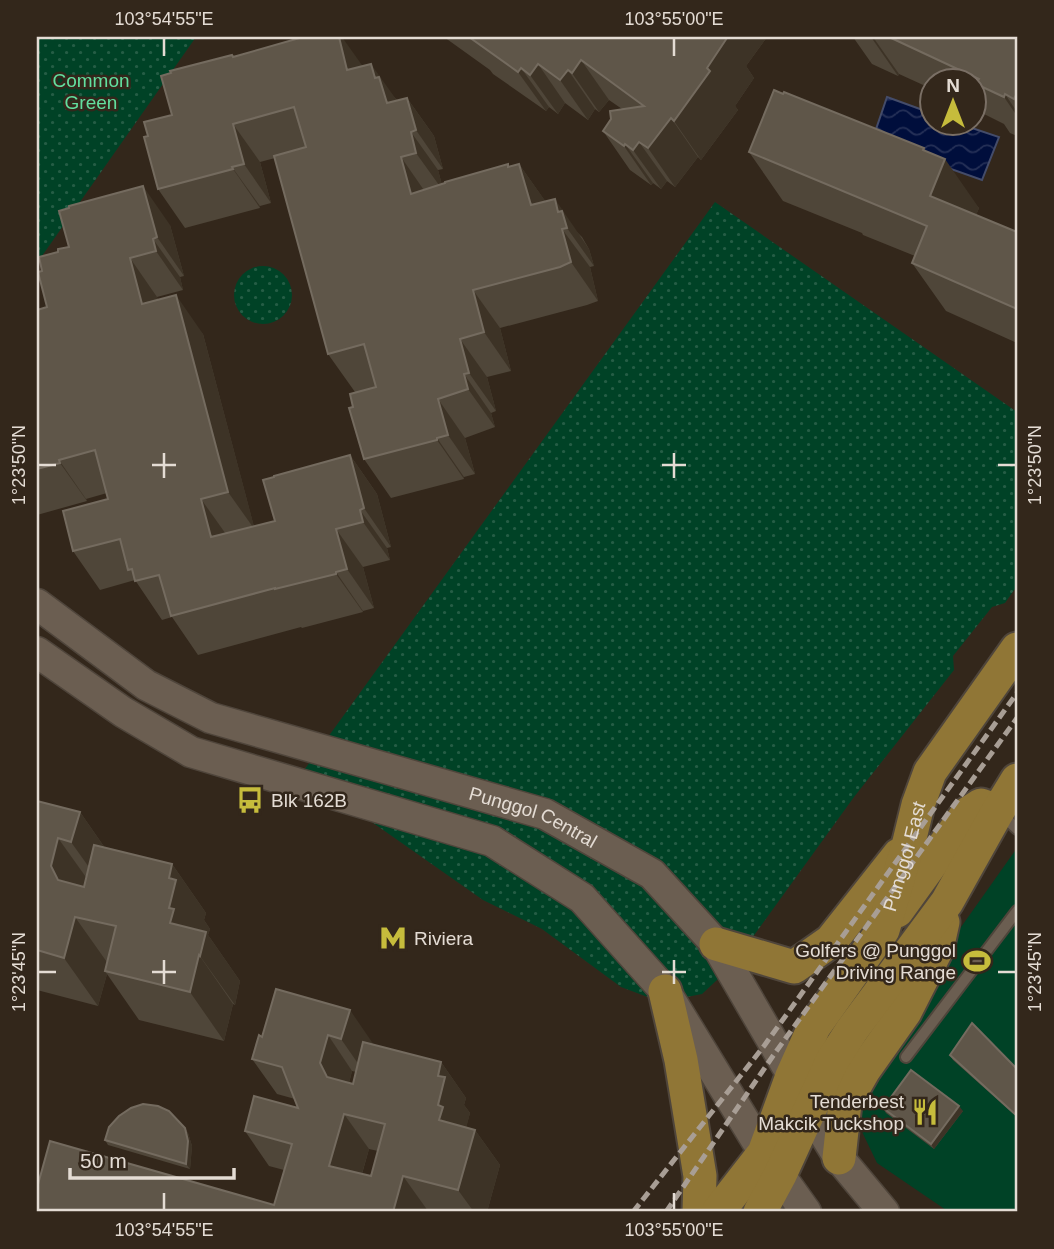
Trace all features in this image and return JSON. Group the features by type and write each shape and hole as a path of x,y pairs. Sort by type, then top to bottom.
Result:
{"main road":[{"name":"Punggol Central","path":"37,604 146,685 211,718 545,814 652,874 716,944 839,1158 884,1212"},
{"name":"Punggol East","path":"760,1212 792,1076 814,1027 883,930 930,772 1017,649"},
{"name":"Punggol Central","path":"37,652 123,712 191,752 492,841 582,898 665,991 772,1164 806,1212"},
{"name":"Punggol East","path":"718,1212 772,1164 810,1106 832,1061 852,1030 1007,820 1017,780"},
{"path":"883,930 967,814 981,805 1007,820"},
{"path":"716,944 794,967 831,941 909,842"},
{"path":"839,1158 845,1103 864,1070 905,1012 932,960 947,902"},
{"path":"665,991 681,1060 700,1176 699,1212"}],"lane":[{"path":"906,1057 1017,911"}],"green space":[{"name":"Common Green","path":"37,37 196,37 37,263"},
{"path":"715,202 1017,412 1017,586 1005,603 992,607 953,656 954,670 854,797 731,967 702,994 661,1002 621,987 542,929 483,900 302,773"},
{"path":"257,266 269,266 284,274 292,289 292,301 284,316 269,324 257,324 242,316 234,301 234,289 242,274"},
{"name":"Golfers @ Punggol Driving Range","path":"1017,848 1017,1212 949,1212 877,1163 854,1115 857,1074"}],"water":[{"path":"887,97 918,108 918,136 988,136 988,133 999,137 982,180 872,141"}],"building":[{"path":"303,37 339,37 347,70 371,64 375,78 379,77 387,103 407,98 416,130 411,132 416,153 401,157 411,194 508,164 508,167 519,164 531,205 555,199 558,212 562,211 567,228 562,229 571,262 473,290 484,332 460,339 469,373 464,374 468,389 438,399 448,435 364,459 349,408 353,407 350,394 376,387 364,344 328,354 274,156 306,147 294,107 233,124 244,164 158,189 144,137 148,136 144,122 172,115 161,76 171,73 170,71"},
{"path":"469,37 727,38 707,68 710,71 674,121 671,118 648,148 639,142 633,150 603,131 611,119 610,111 644,106 581,60 572,73 568,70 560,80 538,64 530,75 521,68 518,72"},
{"path":"889,37 1017,37 1017,93 1014,99 988,90 988,66 951,66"},
{"path":"774,90 924,148 923,150 945,159 930,196 1017,232 1017,309 912,263 927,226 749,152"},
{"path":"143,186 157,237 153,239 156,251 130,258 142,304 176,295 228,492 201,499 211,537 275,521 263,480 350,455 364,508 360,510 363,522 336,529 347,569 171,616 159,575 135,581 132,569 128,570 120,539 73,551 63,511 108,499 95,450 37,469 37,310 47,307 38,272 42,271 39,257 69,247 59,211"},
{"path":"37,801 80,812 71,842 58,838 51,866 58,880 84,887 94,845 172,864 169,878 176,880 169,908 174,909 170,923 206,932 190,992 105,971 116,926 75,917 64,958 37,950"},
{"path":"276,989 350,1010 341,1039 328,1035 320,1063 327,1077 353,1084 363,1042 441,1062 438,1076 445,1077 438,1105 443,1107 439,1120 475,1130 458,1190 403,1176 393,1212 37,1212 37,1188 50,1141 274,1205 292,1144 245,1131 254,1096 298,1108 282,1067 252,1059 259,1035 262,1037","holes":["344,1114 385,1124 371,1176 329,1166"]},
{"path":"972,1023 1017,1069 1017,1116 950,1055"},
{"name":"Tenderbest Makcik Tuckshop","path":"911,1070 959,1106 931,1144 883,1108"},
{"path":"143,1104 169,1111 185,1128 188,1141 186,1164 105,1140 109,1127 119,1116"}],"railway":[{"path":"633,1212 764,1046 1017,693"},
{"path":"666,1212 775,1053 1017,718"}],"place":[{"name":"Blk 162B","path":"250,800"},
{"name":"Riviera","path":"393,938"},
{"name":"Golfers @ Punggol Driving Range","path":"977,961"},
{"name":"Tenderbest Makcik Tuckshop","path":"925,1112"}]}
